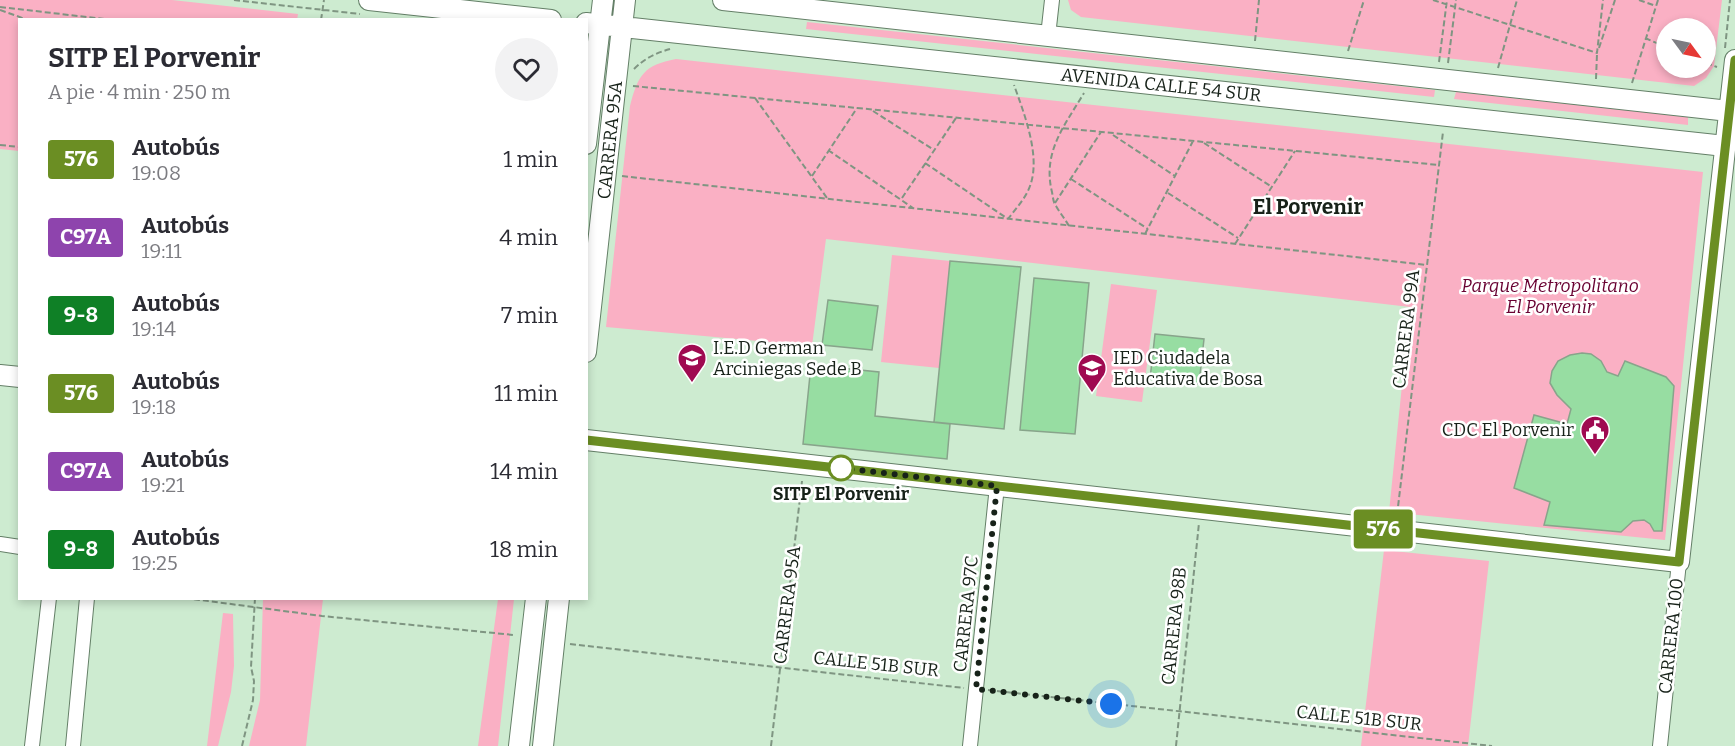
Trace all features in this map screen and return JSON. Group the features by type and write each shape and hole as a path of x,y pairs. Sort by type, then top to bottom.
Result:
{"street":[{"name":"CARRERA 95A","path":"588,110 593,24 603,0"},
{"name":"CARRERA 95A","path":"588,334 625,0"},
{"name":"AVENIDA CALLE 54 SUR","path":"723,0 1732,112"},
{"path":"1048,36 1052,0"},
{"path":"367,7 523,18"},
{"name":"AVENIDA CALLE 54 SUR","path":"593,24 1730,146"},
{"name":"CARRERA 100","path":"1660,746 1679,562 1730,146 1732,112 1726,64"},
{"path":"0,375 18,377"},
{"path":"588,440 1679,562"},
{"name":"CARRERA 97C","path":"970,746 997,486"},
{"path":"0,544 18,547"},
{"path":"32,746 49,600"},
{"path":"73,746 87,600"},
{"path":"519,746 536,600"},
{"path":"543,746 559,600"}],"path":[{"path":"234,0 323,9 367,7"},
{"path":"321,18 324,0"},
{"path":"1255,41 1259,0"},
{"path":"1348,51 1364,0"},
{"path":"1433,0 1597,53"},
{"path":"1439,62 1447,0"},
{"path":"1448,63 1456,0"},
{"path":"1498,68 1516,0"},
{"path":"1596,79 1603,0"},
{"path":"1597,53 1615,0"},
{"path":"1639,0 1656,6"},
{"path":"1632,83 1658,0"},
{"path":"0,8 94,18"},
{"path":"0,8 22,18"},
{"path":"1645,38 1656,43"},
{"path":"1002,68 1014,85 1032,143 1034,166 1025,197 1008,219"},
{"path":"1069,226 1054,204 1048,166 1062,128 1095,78"},
{"path":"627,85 1439,165"},
{"path":"755,98 827,199"},
{"path":"811,176 857,108"},
{"path":"871,109 934,150"},
{"path":"901,199 956,118"},
{"path":"1054,204 1101,132"},
{"name":"CARRERA 99A","path":"1396,530 1443,132"},
{"path":"1110,133 1175,176"},
{"path":"1145,234 1193,141"},
{"path":"1202,142 1272,187"},
{"path":"0,145 18,147"},
{"path":"828,150 913,208"},
{"path":"1235,244 1295,151"},
{"path":"925,163 1008,219"},
{"path":"614,176 1427,266"},
{"path":"1071,179 1148,229"},
{"path":"1167,193 1238,238"},
{"name":"CARRERA 95A","path":"771,746 804,464"},
{"name":"CARRERA 98B","path":"1176,746 1200,508"},
{"path":"199,600 522,636 531,639"},
{"path":"242,746 253,700 254,681 251,667 255,600"},
{"name":"CALLE 51B SUR","path":"555,642 1492,746"}],"green space":[{"path":"0,0 172,0 298,14 297,18 18,18 18,151 0,149"},
{"path":"1068,0 1722,0 1716,50 1716,18 1656,18 1656,78 1706,78 1694,86 1081,17 1071,10"},
{"path":"807,22 1435,90 1434,97 806,29"},
{"name":"Parque Metropolitano El Porvenir","path":"676,59 1703,172 1665,540 1389,512 1410,307 826,239 812,346 606,327 630,106 636,86 644,73 649,68 665,61"},
{"path":"1456,92 1688,117 1688,125 1454,99"},
{"path":"892,255 950,261 939,368 881,362"},
{"path":"1111,284 1157,290 1142,402 1096,396"},
{"path":"1384,550 1489,561 1468,746 1361,746"},
{"path":"263,600 323,600 306,746 249,746 260,700"},
{"path":"498,600 514,600 498,746 478,746"},
{"path":"223,613 233,614 234,666 231,692 218,746 207,746"}],"building":[{"path":"950,261 1021,267 1004,429 934,422"},
{"path":"1034,278 1089,283 1075,434 1020,430"},
{"path":"828,300 878,306 872,350 822,345"},
{"path":"1155,334 1204,339 1199,384 1150,379"},
{"name":"CDC El Porvenir","path":"1591,354 1601,361 1607,372 1618,376 1625,361 1666,377 1674,386 1662,531 1654,531 1644,520 1633,521 1621,532 1544,525 1550,502 1514,488 1534,415 1567,424 1571,409 1557,395 1550,383 1552,371 1558,361 1570,355"},
{"path":"811,365 879,372 875,416 950,424 947,459 803,444"}],"bus line":[{"name":"576","path":"588,440 1679,562 1735,60"}],"place":[{"name":"I.E.D German Arciniegas Sede B","path":"692,384"},
{"name":"IED Ciudadela Educativa de Bosa","path":"1092,394"},
{"name":"CDC El Porvenir","path":"1595,456"},
{"name":"SITP El Porvenir","path":"841,468"}],"district":[{"name":"El Porvenir","path":"1308,207"}],"route":[{"path":"841,468 997,486 976,689 1111,704"}]}
